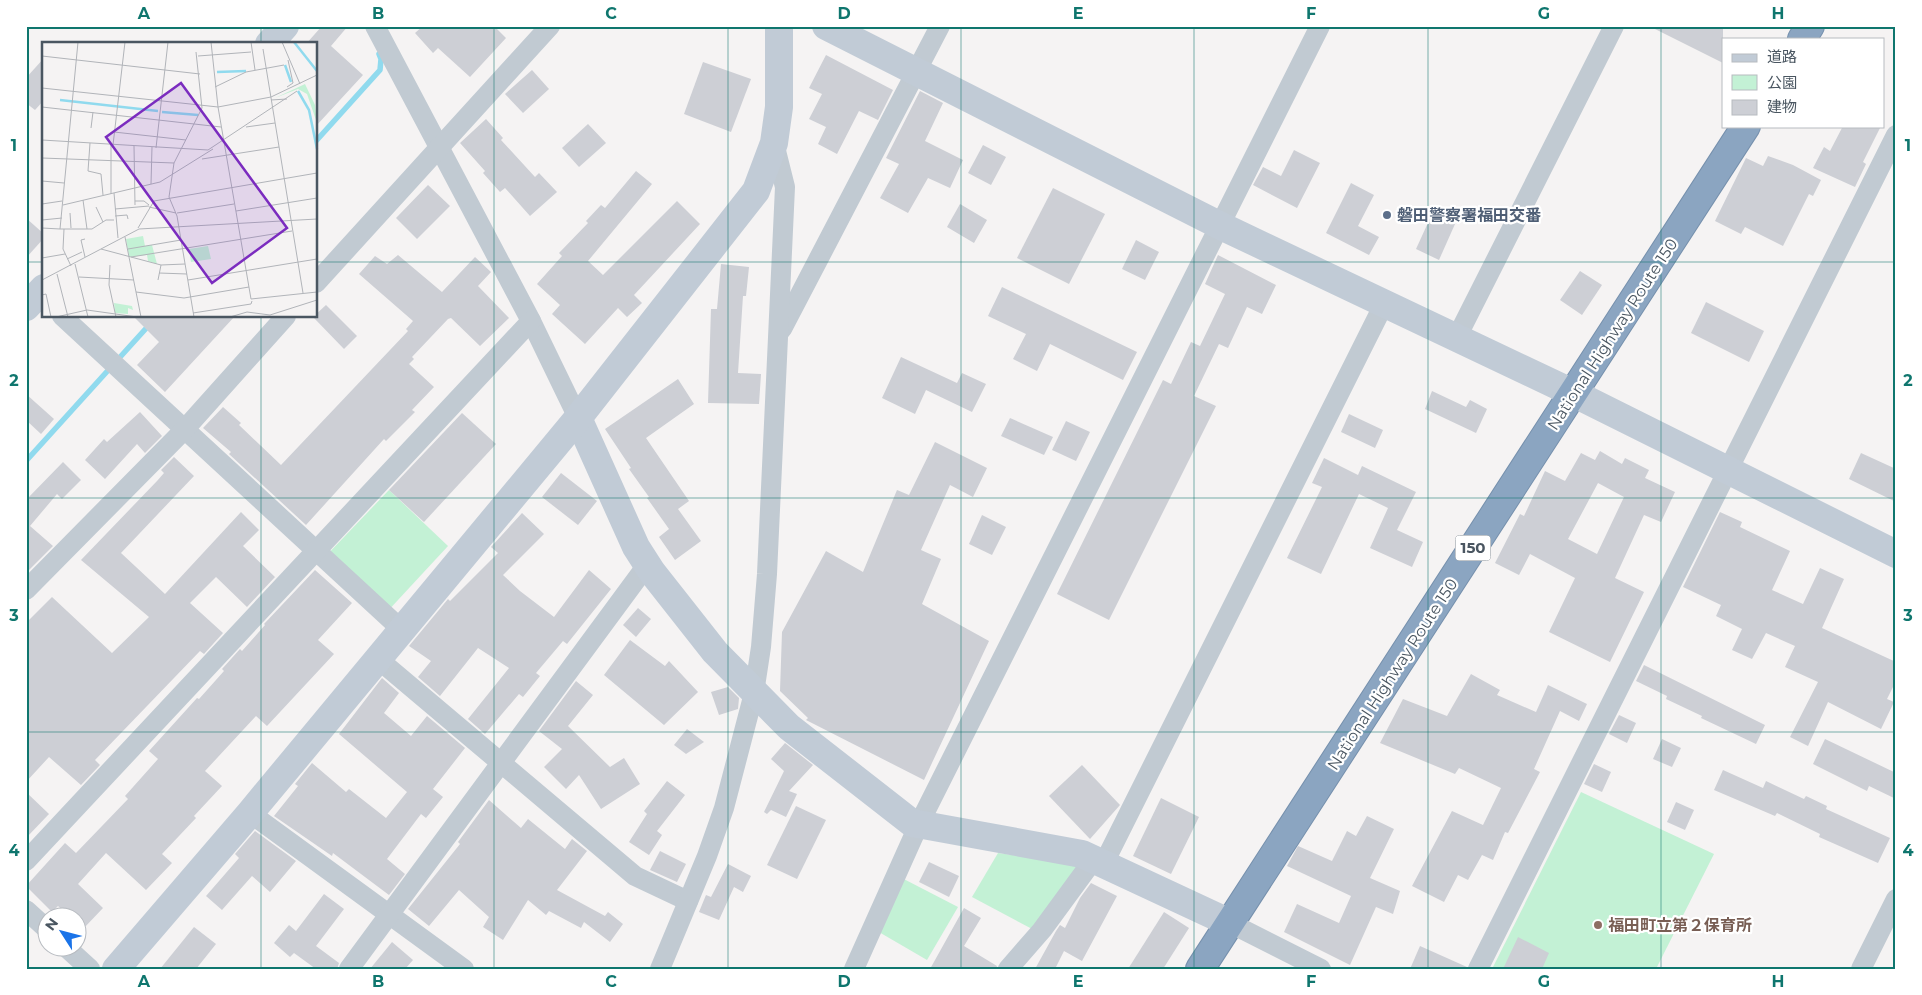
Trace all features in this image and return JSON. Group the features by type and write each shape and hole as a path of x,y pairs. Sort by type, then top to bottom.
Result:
{"highway":[{"path":"1803,38 1810,26"},
{"name":"National Highway Route 150","path":"1200,969 1745,128"}],"street":[{"path":"271,42 285,26"},
{"path":"375,26 438,149 531,321 578,418 636,547 647,566 715,652 754,694 789,727 912,822 1082,854 1230,923 1322,969"},
{"path":"318,281 550,26"},
{"path":"116,969 250,813 578,418 756,191 774,143 779,107 779,26"},
{"path":"826,26 1221,226 1385,302 1573,393 1896,554"},
{"path":"779,335 940,26"},
{"path":"854,969 918,824 1221,226 1320,26"},
{"path":"1457,337 1614,26"},
{"path":"1478,969 1896,135"},
{"path":"660,969 724,808 754,694 761,647 767,574 785,187 774,143"},
{"path":"1008,969 1099,861 1385,302"},
{"path":"64,318 402,630"},
{"path":"26,590 184,430 284,318"},
{"path":"26,861 531,321"},
{"path":"349,969 647,566"},
{"path":"378,659 635,876 688,901"},
{"path":"250,813 464,969"},
{"path":"1861,969 1896,899"},
{"path":"26,910 38,921"},
{"path":"78,958 90,969"}],"green space":[{"path":"389,490 448,546 385,614 324,558"},
{"path":"1581,792 1714,854 1656,969 1492,969"},
{"path":"998,853 1071,863 1080,869 1034,930 972,897"},
{"path":"896,875 958,907 927,960 872,928"}],"building":[{"path":"322,26 348,26 331,46 363,75 318,124 318,42 308,42"},
{"path":"423,26 494,26 506,38 470,77 438,48 433,53 415,33"},
{"path":"1649,26 1723,26 1722,62"},
{"path":"826,55 893,90 878,120 859,111 837,154 818,144 826,127 809,119 822,94 809,88"},
{"path":"42,60 42,102 35,110 26,103 26,78"},
{"path":"703,62 751,79 731,132 684,114"},
{"path":"532,70 549,89 523,113 505,94"},
{"path":"920,91 943,103 925,141 963,160 950,188 928,178 908,213 880,198 899,164 886,158"},
{"path":"486,119 503,138 501,140 535,177 539,173 557,192 530,216 505,188 500,192 483,173 485,171 460,143"},
{"path":"588,124 606,143 579,167 562,148"},
{"path":"1842,128 1880,128 1863,162 1866,164 1855,187 1813,168 1824,147 1830,151"},
{"path":"983,145 1006,157 991,185 968,173"},
{"path":"1294,150 1320,163 1297,208 1253,185 1263,167 1281,176"},
{"path":"1768,156 1793,165 1821,180 1813,196 1809,194 1783,246 1745,227 1741,234 1715,221 1746,158 1763,166"},
{"path":"636,171 652,184 588,261 603,275 677,201 700,224 634,295 642,303 627,317 618,308 585,344 552,314 560,305 537,284 562,256 559,253 588,223 586,221 601,205 605,208"},
{"path":"1351,183 1374,195 1358,226 1379,237 1369,255 1326,233"},
{"path":"428,185 450,206 417,239 396,218"},
{"path":"1053,188 1105,214 1069,284 1017,258"},
{"path":"960,204 987,220 974,243 947,227"},
{"path":"1432,214 1455,224 1439,260 1416,249"},
{"path":"26,218 42,232 42,240 26,258"},
{"path":"1136,240 1159,252 1145,280 1122,269"},
{"path":"398,255 442,292 475,257 491,272 478,286 509,318 480,346 451,318 448,319 412,357 414,359 409,364 434,387 412,410 415,412 386,441 384,439 306,525 229,454 231,452 203,428 223,407 281,465 408,331 406,329 413,321 359,274 375,256 387,264"},
{"path":"1218,255 1276,285 1262,314 1247,307 1228,348 1219,344 1194,396 1216,406 1109,620 1057,594 1163,380 1171,384 1191,342 1200,346 1225,294 1205,284"},
{"path":"721,264 749,267 746,296 743,296 738,373 761,374 759,404 708,403 711,309 717,309"},
{"path":"1580,271 1602,285 1582,315 1560,300"},
{"path":"1002,287 1137,352 1123,380 1050,344 1037,371 1013,359 1026,334 988,316"},
{"path":"1706,302 1764,331 1749,362 1691,333"},
{"path":"326,305 357,336 344,349 314,318 318,318 318,312"},
{"path":"135,318 233,318 165,392 137,365 159,342"},
{"path":"901,357 957,383 962,373 986,384 972,412 926,390 915,414 882,398"},
{"path":"678,379 694,404 646,438 689,501 678,509 701,541 675,560 659,537 669,529 647,498 649,497 629,469 631,468 605,429"},
{"path":"1432,391 1466,407 1470,400 1487,409 1476,433 1425,409"},
{"path":"26,394 54,419 41,434 26,420"},
{"path":"140,412 162,436 145,453 137,444 105,479 85,460 104,439 107,442"},
{"path":"462,413 496,444 424,522 389,490"},
{"path":"1349,414 1383,430 1375,448 1341,432"},
{"path":"1010,418 1053,437 1044,455 1001,436"},
{"path":"1066,421 1090,432 1076,461 1052,450"},
{"path":"935,442 987,468 973,497 950,485 921,550 941,559 922,604 989,641 924,780 806,720 808,718 780,691 782,632 826,551 863,572 897,490 909,495"},
{"path":"1600,451 1622,464 1625,458 1649,470 1645,478 1675,492 1661,522 1644,515 1615,578 1644,592 1610,662 1549,632 1575,578 1530,554 1519,575 1495,563 1520,514 1524,516 1545,471 1565,481 1581,453 1595,460","holes":["1598,483 1624,497 1597,554 1568,539"]},
{"path":"1861,453 1896,469 1896,502 1849,479"},
{"path":"174,457 194,476 121,553 165,594 241,512 259,530 243,546 275,577 247,607 216,577 190,603 223,633 204,654 200,651 95,760 100,765 81,785 49,757 26,782 26,623 52,597 112,653 149,617 81,560 157,481 164,473 161,470"},
{"path":"1324,458 1358,475 1362,466 1416,492 1397,530 1423,542 1412,567 1370,548 1388,508 1359,494 1321,574 1287,558 1322,487 1312,483"},
{"path":"63,462 81,480 62,499 57,494 30,526 53,546 26,573 26,500"},
{"path":"561,473 597,501 578,525 542,497"},
{"path":"1720,512 1742,522 1740,527 1790,551 1772,590 1803,604 1820,568 1844,579 1822,628 1896,662 1896,681 1887,699 1894,702 1881,729 1828,702 1808,746 1790,737 1818,682 1785,667 1795,646 1766,633 1752,659 1732,650 1742,629 1716,616 1721,605 1683,587"},
{"path":"522,513 544,534 503,575 520,591 554,617 589,570 611,589 567,644 563,641 536,673 540,676 523,697 519,694 485,734 468,719 509,668 478,648 440,696 418,677 431,661 409,646 448,599 450,601 498,553 491,547"},
{"path":"982,515 1006,527 992,555 969,544"},
{"path":"315,570 352,603 318,640 334,654 267,726 256,716 205,771 222,786 194,816 196,818 162,854 172,863 146,890 106,853 78,884 103,908 88,924 88,908 60,908 58,906 56,908 48,908 26,886 65,843 76,853 128,799 125,796 158,759 149,751 197,698 199,699 224,671 222,669 240,649 242,651 264,624"},
{"path":"638,608 651,619 636,637 623,625"},
{"path":"630,640 665,666 669,661 698,692 664,725 604,675"},
{"path":"1644,665 1765,725 1756,744 1701,718 1702,716 1666,699 1667,696 1636,681"},
{"path":"1471,674 1500,690 1497,695 1536,712 1548,685 1587,704 1579,721 1560,711 1534,769 1540,772 1508,833 1505,832 1493,860 1482,855 1468,880 1458,875 1444,902 1412,886 1452,811 1483,825 1501,788 1459,768 1455,774 1380,743 1403,699 1447,716"},
{"path":"382,678 399,693 384,713 411,736 427,716 465,748 433,789 443,797 426,818 421,814 387,859 405,874 389,895 333,853 332,856 274,816 298,786 295,784 312,763 346,792 349,789 386,818 407,792 339,734"},
{"path":"576,681 593,695 568,726 610,767 624,758 640,784 601,809 579,775 566,789 544,767 562,749 539,731"},
{"path":"728,687 739,698 738,709 719,715 711,692"},
{"path":"1619,715 1636,723 1627,743 1609,734"},
{"path":"687,729 704,742 686,754 674,745"},
{"path":"1662,739 1681,748 1672,767 1653,759"},
{"path":"1825,739 1896,773 1896,799 1869,786 1867,791 1813,764"},
{"path":"785,743 813,765 789,791 797,794 786,817 771,810 767,814 764,812 784,771 771,759"},
{"path":"1594,764 1611,772 1602,792 1584,784"},
{"path":"1082,765 1120,805 1090,839 1049,796"},
{"path":"1723,770 1763,788 1766,781 1804,799 1806,796 1827,806 1826,809 1890,838 1878,863 1819,837 1820,834 1777,813 1775,816 1714,790"},
{"path":"667,781 685,795 657,831 662,835 649,855 629,842 647,814 644,811"},
{"path":"26,792 49,814 26,838"},
{"path":"1161,798 1199,817 1171,874 1133,856"},
{"path":"489,800 521,828 528,819 565,849 572,839 587,851 557,890 605,916 608,912 623,924 610,942 584,922 581,928 549,911 546,915 528,900 503,940 483,927 489,917 459,890 429,926 408,909 460,844 458,842"},
{"path":"1676,802 1694,810 1685,830 1667,822"},
{"path":"796,806 826,820 797,879 767,865"},
{"path":"1367,816 1394,829 1370,878 1400,891 1393,914 1376,907 1350,965 1284,932 1297,904 1339,923 1351,896 1287,866 1298,846 1332,861 1347,831 1356,836"},
{"path":"255,831 296,861 270,892 252,876 222,910 206,896 239,858 235,854"},
{"path":"660,851 686,864 677,882 650,870"},
{"path":"929,862 959,876 949,897 919,882"},
{"path":"728,864 751,876 743,892 734,887 719,920 699,912 706,895 711,897"},
{"path":"1091,883 1117,896 1082,961 1064,951 1055,969 1035,969 1056,931 1060,925 1065,928 1080,898"},
{"path":"324,894 344,909 316,946 339,963 337,969 316,969 294,953 290,957 274,943 289,925 296,931"},
{"path":"964,908 981,918 964,946 997,966 996,969 930,969"},
{"path":"1164,912 1189,928 1163,969 1128,969"},
{"path":"194,927 216,944 196,969 160,969"},
{"path":"1518,937 1549,953 1542,969 1503,969"},
{"path":"392,942 413,960 405,969 370,969"},
{"path":"1420,946 1467,967 1466,969 1410,969"}],"waterway":[{"path":"318,139 380,70 381,59 379,54"},
{"path":"26,461 150,324"}],"place":[{"name":"磐田警察署福田交番","path":"1387,215"},
{"name":"福田町立第２保育所","path":"1598,925"}]}
